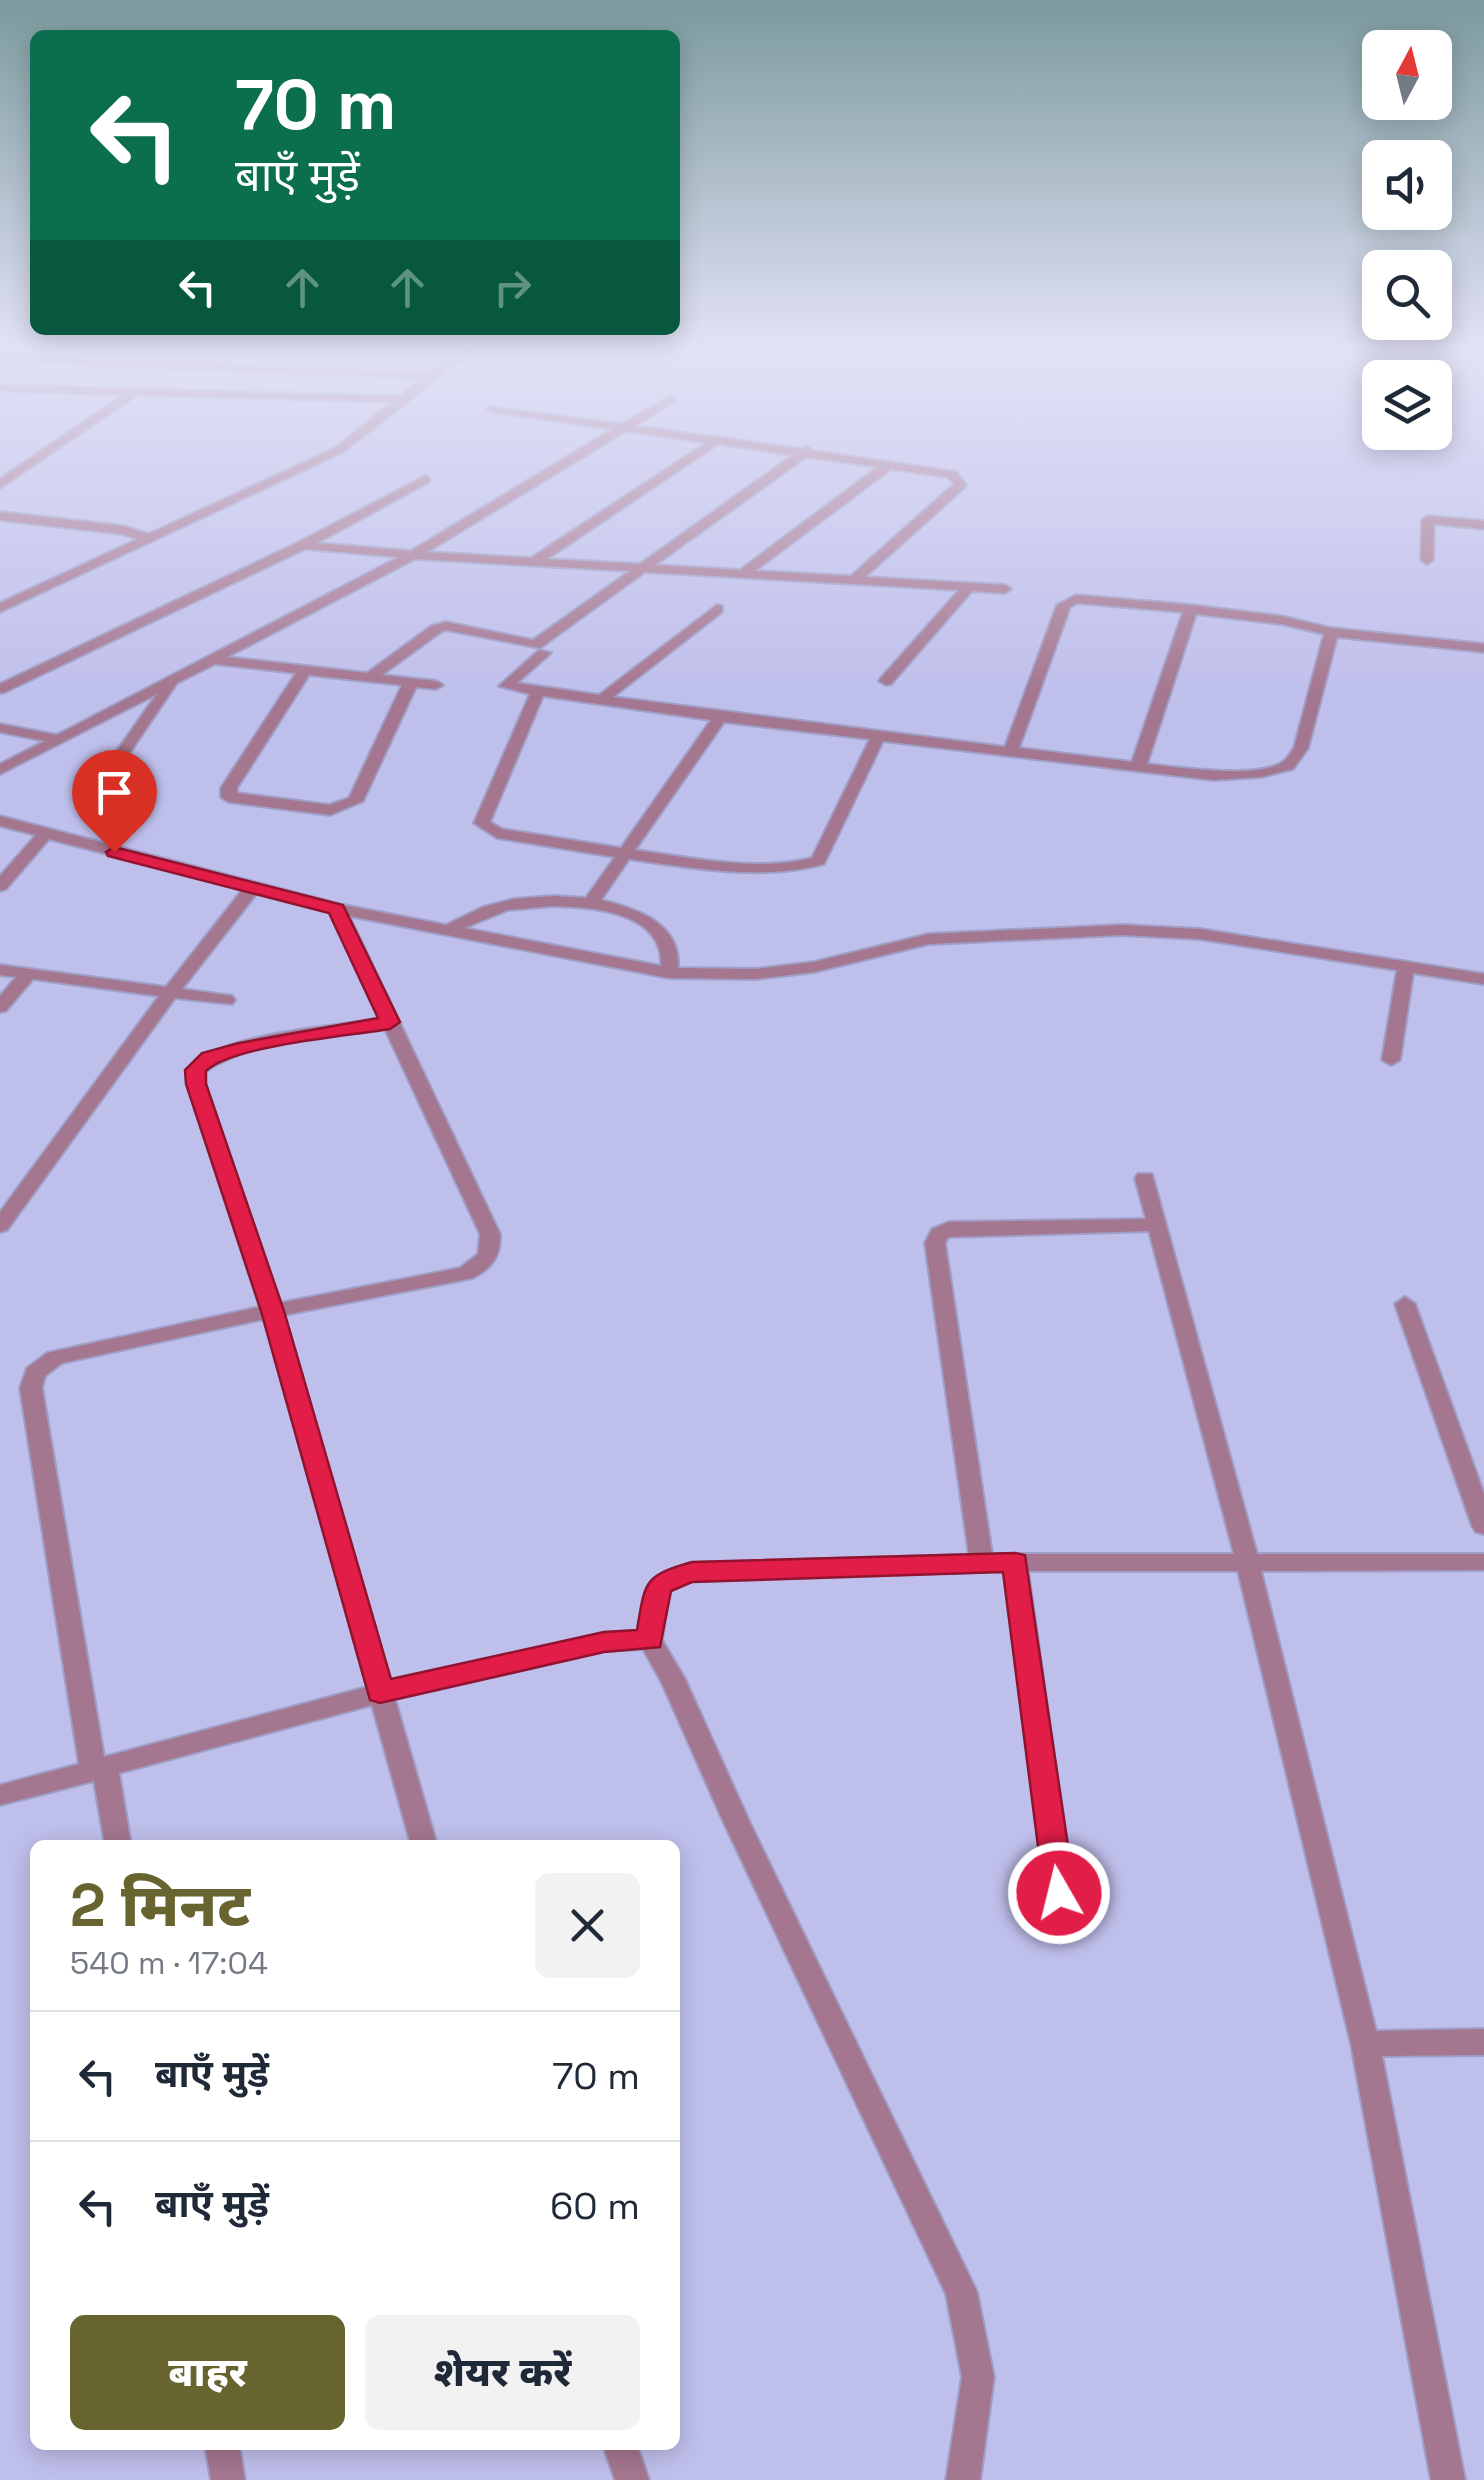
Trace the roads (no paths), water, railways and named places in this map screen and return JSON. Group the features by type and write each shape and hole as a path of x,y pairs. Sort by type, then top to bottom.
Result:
{"street":[{"path":"0,484 31,463"},
{"path":"0,608 145,537 311,463"},
{"path":"0,770 413,555 568,463"},
{"path":"534,562 681,463"},
{"path":"369,678 436,628 446,626 535,645 790,463"},
{"path":"854,580 960,485 952,474 883,463"},
{"path":"744,573 890,464"},
{"path":"0,689 303,545 425,480"},
{"path":"0,516 123,530 145,537"},
{"path":"1427,560 1428,520 1484,525"},
{"path":"303,545 413,555 1005,589"},
{"path":"886,681 969,586"},
{"path":"1010,753 1064,604 1095,598 1281,620 1331,632 1484,648"},
{"path":"600,701 717,609"},
{"path":"1138,768 1190,609"},
{"path":"544,654 506,684 509,688 720,718 1214,776 1261,773 1288,766 1301,748 1331,632"},
{"path":"217,660 436,685"},
{"path":"305,670 229,788 229,797 330,810 345,808 355,801 410,682"},
{"path":"100,786 172,682"},
{"path":"538,692 482,823 497,833 625,854 779,870 806,868 818,861 878,737"},
{"path":"592,903 720,718"},
{"path":"0,728 58,739"},
{"path":"0,822 252,890 668,972 756,974 814,968 957,936 1122,930 1200,934 1484,979"},
{"path":"0,886 46,833"},
{"path":"0,1226 171,992 252,890"},
{"path":"449,930 478,914 513,904 553,900 592,903 628,912 656,929 670,950 668,972"},
{"path":"117,1840 99,1770 31,1388 35,1373 55,1358 466,1274 483,1266 491,1250 490,1234 337,909"},
{"path":"1391,1060 1406,965"},
{"path":"0,970 226,1000"},
{"path":"0,1007 28,974"},
{"path":"390,1022 246,1047 209,1058 195,1070 196,1084 272,1311 423,1840"},
{"path":"1145,1178 1247,1560 1364,2044 1448,2480"},
{"path":"982,1563 935,1243 939,1233 949,1228 1157,1225"},
{"path":"1406,1304 1484,1526"},
{"path":"963,2480 978,2377 961,2292 650,1632 658,1587 668,1578 692,1572 1015,1562 1484,1562"},
{"path":"1015,1562 1059,1893"},
{"path":"0,1795 380,1692 650,1632"},
{"path":"1364,2044 1484,2042"},
{"path":"223,2450 228,2480"},
{"path":"622,2450 632,2480"}]}
